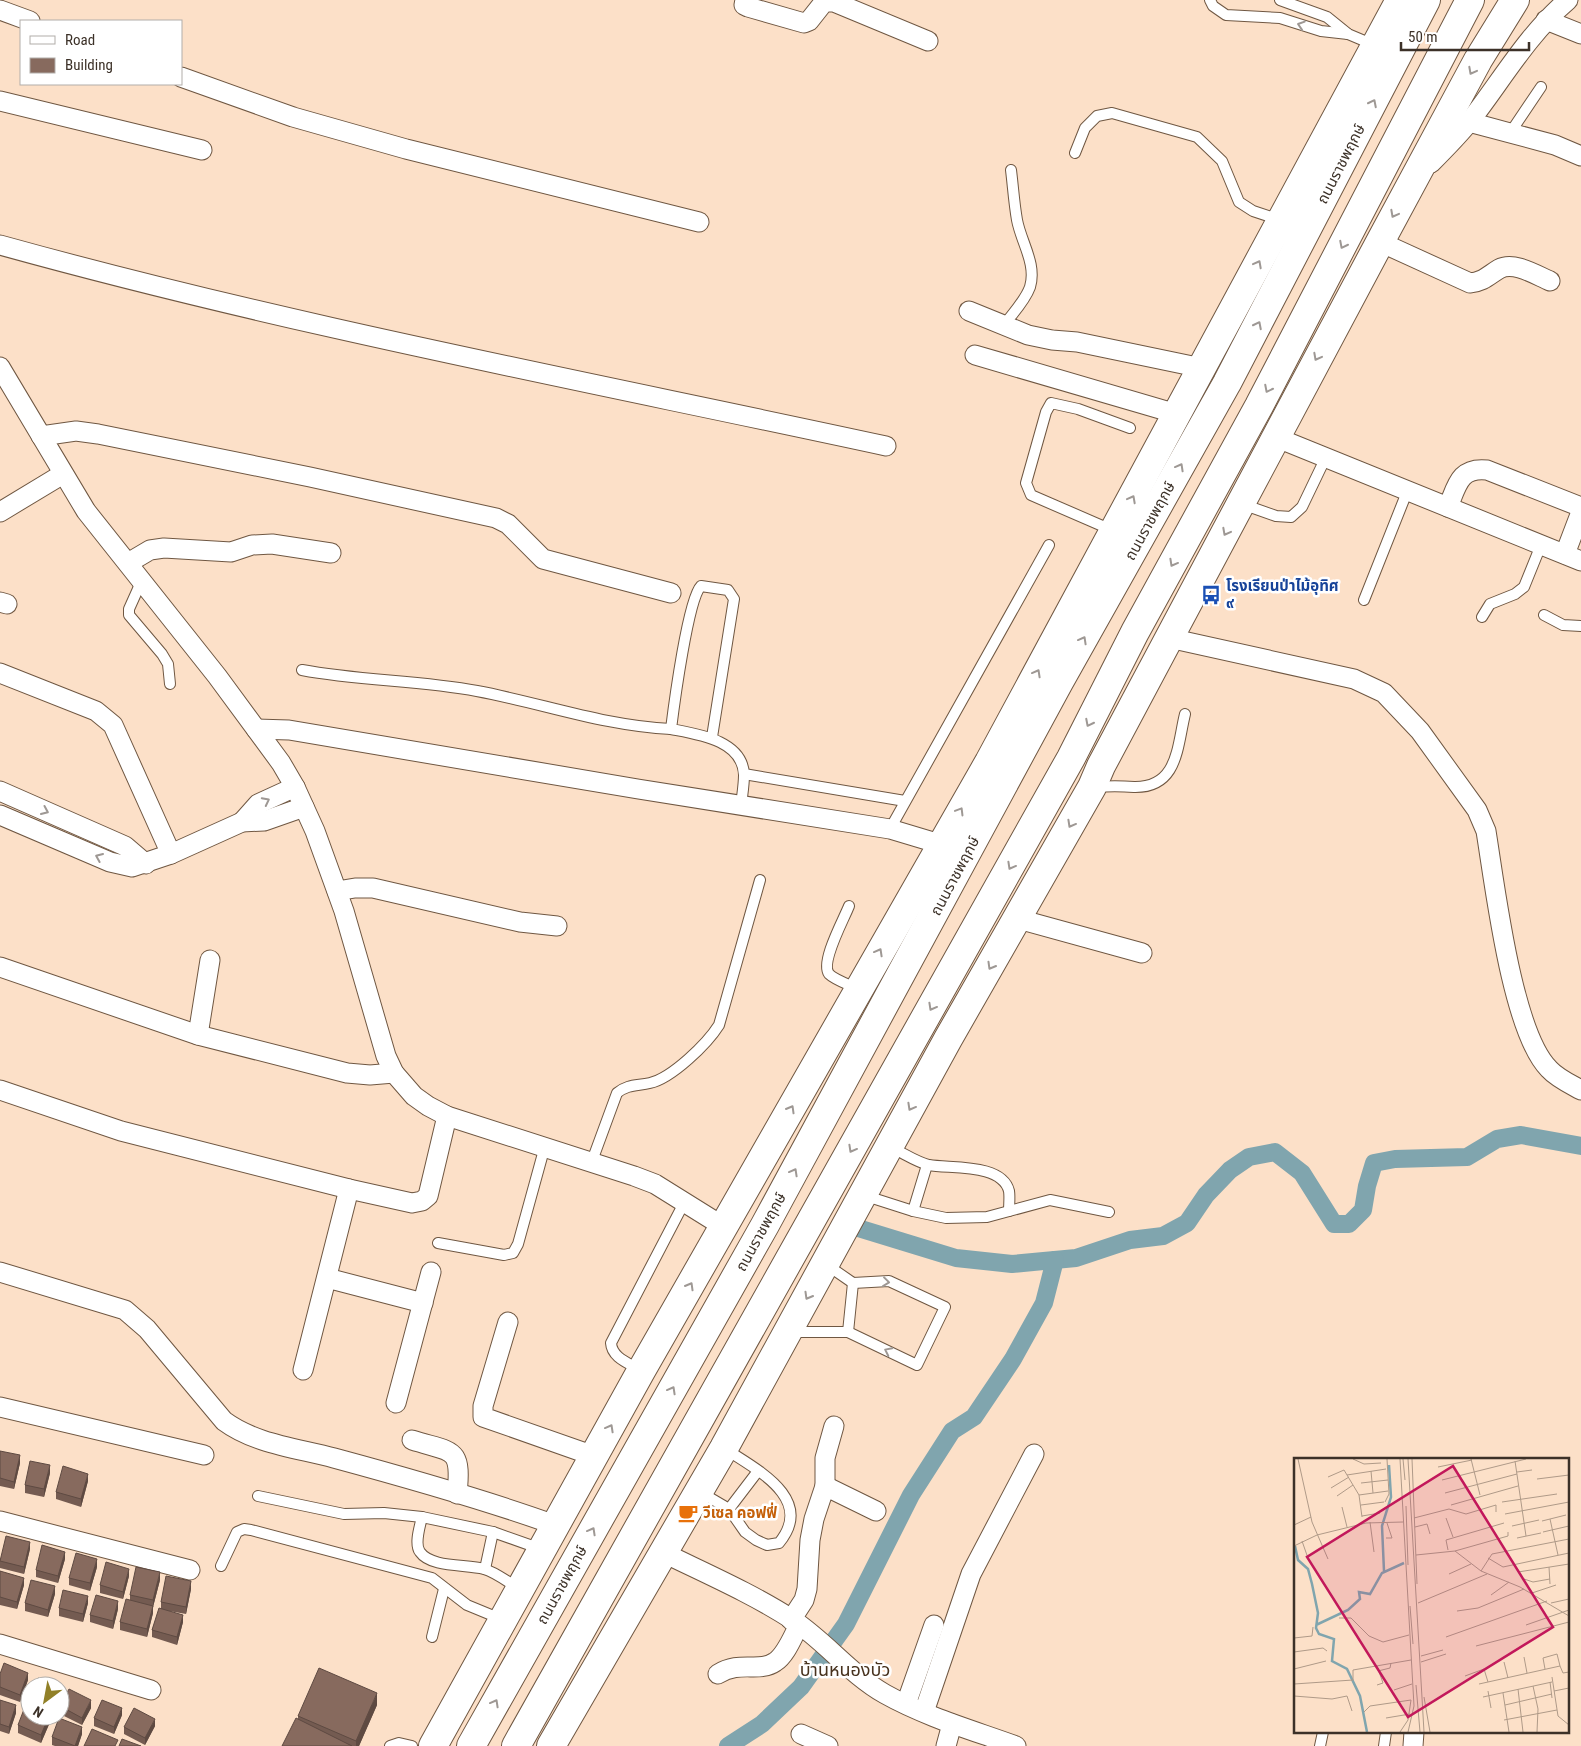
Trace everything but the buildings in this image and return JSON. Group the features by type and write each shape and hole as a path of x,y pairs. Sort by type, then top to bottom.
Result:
{"main road":[{"path":"1355,82 1358,38 1380,0"},
{"path":"989,762 1115,532 1400,0"},
{"name":"ถนนราชพฤกษ์","path":"471,1746 765,1224 1059,682 1228,383 1426,0"},
{"path":"516,1746 1071,758 1135,632 1259,406 1470,0"},
{"path":"551,1746 724,1448 889,1146 1097,776 1275,436 1409,187 1478,60 1515,0"},
{"path":"1097,776 1135,632"},
{"path":"989,762 1059,682"},
{"name":"ถนนราชพฤกษ์","path":"433,1746 641,1371 940,844 989,762"}],"street":[{"path":"745,0 744,5 748,7 804,23 810,21 824,2 834,2 928,41"},
{"path":"1409,187 1469,122 1512,61 1546,20 1568,0"},
{"path":"0,10 27,20"},
{"path":"1546,20 1581,34"},
{"path":"182,77 293,117 396,147 699,222"},
{"path":"0,101 202,150"},
{"path":"1469,122 1555,146 1581,156"},
{"path":"1380,242 1470,283 1483,280 1498,270 1508,267 1519,268 1550,281"},
{"path":"0,245 180,292 381,338 886,446"},
{"path":"969,311 1028,335 1052,340 1077,342 1202,368"},
{"path":"975,355 1178,414"},
{"path":"0,367 86,511 142,580 271,748 295,787 337,891 378,1033 394,1073 414,1096 428,1106 448,1116 592,1161 655,1184 724,1227"},
{"path":"41,436 76,430 310,477 496,518 508,524 543,560 671,594"},
{"path":"1275,436 1407,492 1573,558 1581,512"},
{"path":"1448,507 1459,481 1465,474 1476,469 1487,470 1581,507"},
{"path":"0,512 63,474"},
{"path":"128,563 150,550 164,548 231,552 252,545 272,544 330,553"},
{"path":"1169,638 1354,679 1384,693 1401,709 1420,731 1437,758 1477,810 1486,831 1518,1003 1536,1052 1549,1070 1581,1090"},
{"path":"0,673 96,711 107,718 113,725 170,854"},
{"path":"256,729 289,730 740,806 890,829 940,844"},
{"path":"242,822 258,804 295,787"},
{"path":"0,791 125,846 146,864"},
{"path":"0,815 110,862 124,866 146,864 242,822 264,821 304,807"},
{"path":"337,891 373,888 520,922 557,926"},
{"path":"1018,919 1142,953"},
{"path":"198,1035 210,960"},
{"path":"0,967 198,1035 347,1073 370,1075 394,1073"},
{"path":"0,1090 121,1131 349,1189 412,1203 422,1201 428,1196 448,1116"},
{"path":"303,1370 349,1189"},
{"path":"0,1272 125,1310 148,1329 217,1414 238,1432 252,1438 335,1458 555,1525"},
{"path":"396,1402 431,1272"},
{"path":"327,1278 423,1304"},
{"path":"508,1322 483,1406 483,1417 594,1456"},
{"path":"0,1407 204,1455"},
{"path":"718,1674 736,1666 760,1667 777,1661 795,1622 807,1589 810,1540 814,1519 825,1486 825,1458 834,1426"},
{"path":"412,1440 447,1451 456,1456 460,1467 457,1494"},
{"path":"924,1712 971,1574 1034,1454"},
{"path":"825,1486 876,1511"},
{"path":"0,1521 190,1570"},
{"path":"664,1553 795,1622 850,1670 886,1694 952,1724 977,1739 1016,1746"},
{"path":"906,1704 934,1625"},
{"path":"0,1644 151,1690"},
{"path":"946,1746 952,1724"},
{"path":"801,1734 828,1746"}],"lane":[{"path":"1210,0 1213,6 1226,15 1280,18 1321,31 1358,38"},
{"path":"1280,0 1328,17 1358,38"},
{"path":"1510,133 1541,87"},
{"path":"1075,153 1085,128 1097,116 1112,113 1197,137 1222,162 1238,202 1253,211 1281,221"},
{"path":"1004,325 1023,300 1032,276 1032,266 1021,240 1016,218 1011,170"},
{"path":"1115,532 1031,495 1026,483 1046,412 1051,403 1078,409 1130,428"},
{"path":"1241,504 1276,516 1291,518 1302,507 1326,457"},
{"path":"1364,600 1407,492"},
{"path":"1482,617 1490,604 1515,594 1524,587 1541,545"},
{"path":"890,829 1048,546"},
{"path":"142,580 129,609 128,616 162,654 168,664 170,684"},
{"path":"671,729 676,693 697,590 701,586 728,590 734,599 712,737"},
{"path":"1544,615 1563,625 1581,626"},
{"path":"302,670 341,677 428,683 478,691 626,725 671,729 712,737 734,752 741,762 744,774 740,806"},
{"path":"1097,776 1134,787 1158,782 1169,774 1174,763 1185,714"},
{"path":"744,774 905,801"},
{"path":"592,1161 617,1093 625,1086 651,1083 662,1077 702,1047 719,1025 760,880"},
{"path":"849,906 831,947 827,969 830,975 859,989"},
{"path":"438,1243 504,1255 513,1253 518,1244 545,1146"},
{"path":"889,1146 927,1165 969,1168 992,1173 1004,1182 1009,1191 1009,1211"},
{"path":"913,1211 927,1165"},
{"path":"862,1195 913,1211 946,1218 968,1219 987,1217 1050,1200 1109,1212"},
{"path":"641,1371 617,1356 611,1350 611,1343 685,1201"},
{"path":"787,1332 848,1332 917,1365 945,1307 888,1280 854,1283 826,1264"},
{"path":"848,1332 854,1283"},
{"path":"699,1492 729,1509 745,1532 756,1540 767,1544 779,1543 785,1536 790,1510 788,1499 781,1488 724,1448"},
{"path":"729,1509 758,1471"},
{"path":"258,1496 344,1514 384,1513 422,1517 493,1532 542,1549"},
{"path":"422,1517 418,1544 419,1551 428,1558 446,1564 484,1569 519,1589"},
{"path":"221,1566 237,1532 244,1529 432,1578 467,1605 502,1620"},
{"path":"484,1569 493,1532"},
{"path":"432,1636 444,1588"},
{"path":"390,1746 399,1743 412,1746"}],"waterway":[{"path":"858,1228 956,1258 1012,1264 1076,1258 1130,1240 1163,1236 1187,1223 1206,1195 1230,1170 1249,1157 1275,1152 1302,1173 1334,1224 1349,1224 1363,1210 1367,1186 1374,1163 1395,1159 1467,1157 1497,1139 1521,1135 1581,1146"},
{"path":"728,1746 762,1724 801,1687 846,1624 911,1495 952,1431 974,1417 1013,1359 1044,1303 1055,1260"}],"place":[{"name":"โรงเรียนป่าไม้อุทิศ ๙","path":"1211,595"},
{"name":"วีเซล คอฟฟี่","path":"688,1513"}],"district":[{"name":"บ้านหนองบัว","path":"845,1669"}]}
